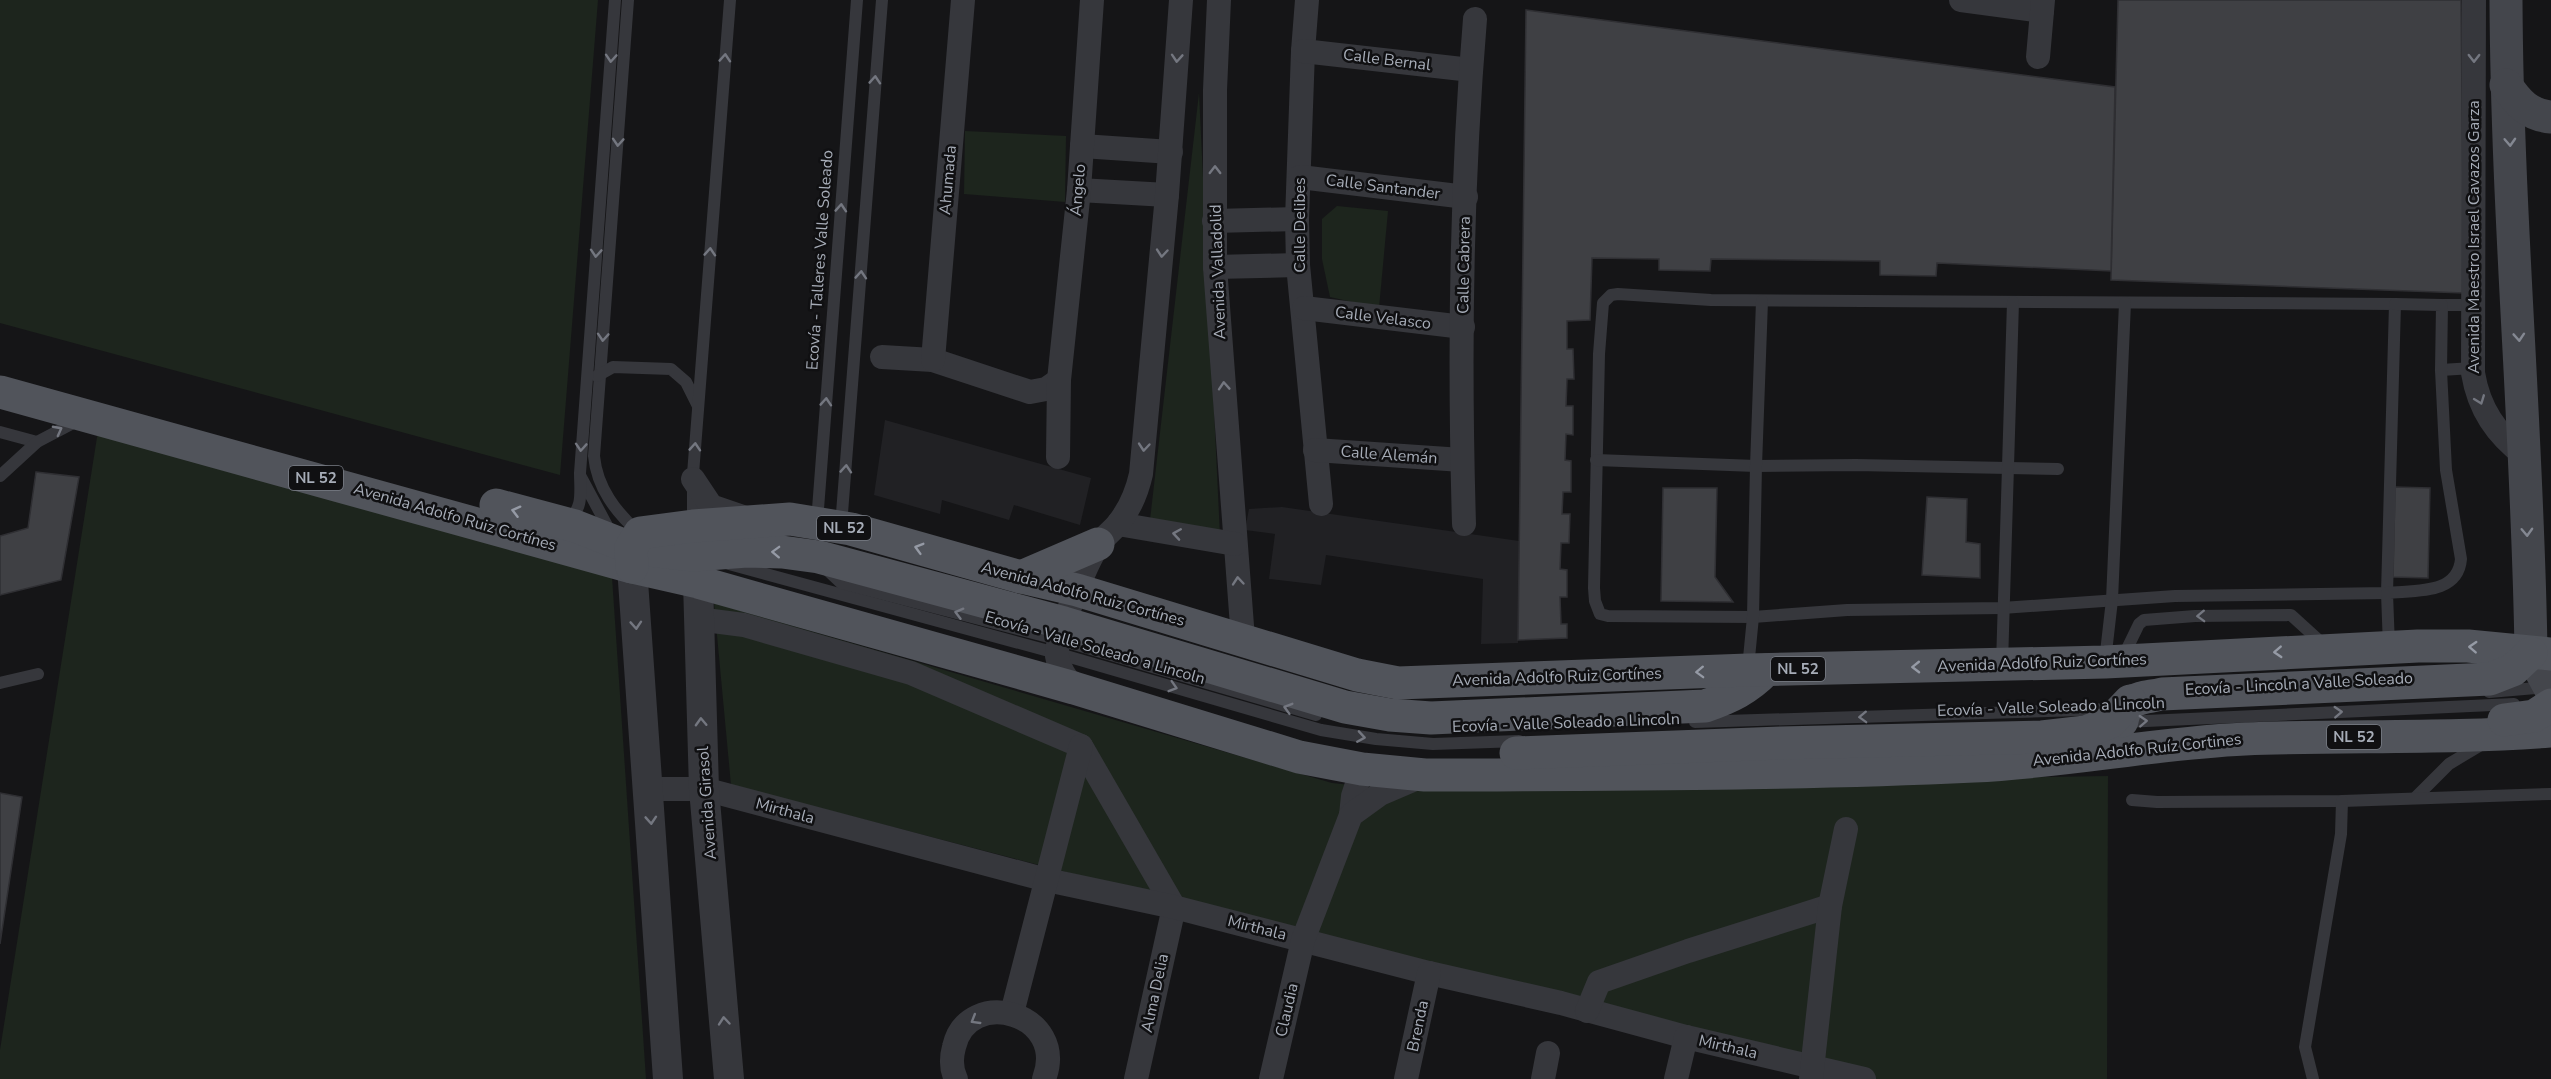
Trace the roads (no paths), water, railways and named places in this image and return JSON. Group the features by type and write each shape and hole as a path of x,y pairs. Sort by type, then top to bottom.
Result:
{"main road":[{"name":"Avenida Maestro Israel Cavazos Garza","path":"2506,0 2506,85 2525,456 2541,653"},
{"path":"2506,85 2522,106 2538,115 2551,117"},
{"path":"0,369 568,524 626,546"},
{"name":"Avenida Adolfo Ruiz Cortínes","path":"0,392 626,546 695,559 1064,658 1299,757 1372,770 1425,775 1625,774 1976,766"},
{"name":"Avenida Adolfo Ruiz Cortínes","path":"626,546 695,559 770,521 790,519 821,538 1077,590 1348,672 1398,682 1757,670 2113,662 2389,647 2468,646 2541,653"},
{"path":"1021,577 1108,534"},
{"path":"695,559 747,551 782,552 821,538 1064,658 1284,743 1349,758 1428,766 1972,752 2130,728 2186,729 2509,720 2547,702 2541,653 2502,676 2490,680 2206,690 2162,694 2130,701 2130,728"},
{"path":"2338,649 2395,685"},
{"path":"1064,658 1390,715 1431,718 1704,706 1731,698 1754,683 1757,670"},
{"name":"Avenida Adolfo Ruíz Cortines","path":"1976,766 2130,728 2188,742 2498,735 2547,702"}],"street":[{"name":"Ahumada","path":"933,360 963,0"},
{"name":"Ángelo","path":"1058,457 1059,380 1079,190 1092,0"},
{"path":"1064,658 1077,590 1108,534 1137,491 1141,474 1171,152 1181,0"},
{"name":"Avenida Valladolid","path":"1219,0 1215,267 1243,639"},
{"name":"Calle Delibes","path":"1307,0 1297,219 1299,266 1321,504"},
{"path":"1961,0 2042,5 2038,57"},
{"name":"Avenida Maestro Israel Cavazos Garza","path":"2474,0 2473,368 2476,390 2489,420 2500,435 2525,456"},
{"name":"Calle Cabrera","path":"1464,524 1463,327 1466,197 1475,19"},
{"name":"Calle Bernal","path":"1303,51 1471,70"},
{"path":"1082,146 1171,152"},
{"name":"Calle Santander","path":"1300,177 1466,197"},
{"path":"1079,190 1167,195"},
{"path":"1214,221 1297,219"},
{"path":"1215,267 1299,266"},
{"name":"Calle Velasco","path":"1304,308 1463,327"},
{"path":"882,357 933,360 1030,392 1046,389 1059,380"},
{"name":"Calle Alemán","path":"1315,450 1462,460"},
{"path":"693,479 711,506 744,518 770,521"},
{"path":"1108,534 1235,544"},
{"path":"626,546 649,789 668,1079"},
{"name":"Avenida Girasol","path":"695,559 704,789 729,1079"},
{"path":"697,618 744,625 911,673 1081,746 1174,907"},
{"path":"2502,676 2547,702"},
{"path":"1012,1013 1081,746"},
{"name":"Claudia","path":"1270,1079 1303,940 1351,815 1353,796 1372,770"},
{"path":"1351,815 1380,794 1425,775"},
{"name":"Mirthala","path":"649,789 704,789 1047,880 1174,907 1587,1011 1812,1073 1864,1079"},
{"path":"1812,1073 1830,906 1846,829"},
{"path":"1587,1011 1599,982 1830,906"},
{"name":"Alma Delia","path":"1136,1079 1174,907"},
{"name":"Brenda","path":"1406,1079 1429,973"},
{"path":"956,1079 951,1058 955,1041 964,1027 978,1017 995,1012 1012,1013 1025,1019 1043,1038 1048,1064 1044,1079"},
{"path":"1676,1079 1686,1037"},
{"path":"1543,1079 1548,1053"}],"lane":[{"path":"568,524 580,506 586,386 615,0"},
{"path":"626,546 600,484 594,456 628,0"},
{"path":"695,559 693,479 730,0"},
{"name":"Ecovía - Talleres Valle Soleado","path":"821,538 857,0"},
{"path":"821,538 882,0"},
{"path":"2442,305 2441,370 2446,470 2461,559 2460,570 2450,582 2434,589 2387,593 2175,596 2002,608 1847,610 1753,617 1608,616 1600,614 1596,607 1594,588 1599,354 1603,303 1607,298 1617,294 1711,300 2472,305"},
{"path":"1757,670 1753,617 1755,466 1762,300"},
{"path":"2002,665 2013,302"},
{"path":"2113,662 2112,600 2126,303"},
{"path":"2389,647 2387,593 2395,304"},
{"path":"586,386 600,372 613,367 671,369 686,382 698,407"},
{"path":"2441,370 2473,368"},
{"path":"0,476 37,442 87,415"},
{"path":"0,432 37,442"},
{"path":"1596,460 1755,466 1856,465 2058,469"},
{"path":"580,473 626,546"},
{"path":"1064,658 1343,723 1428,730 1476,729"},
{"path":"0,683 38,674"},
{"path":"1678,723 2130,728"},
{"path":"2415,798 2449,764 2498,735"},
{"path":"2132,800 2157,802 2342,801 2551,794"},
{"path":"2313,1079 2305,1047 2341,834 2342,801"}]}
